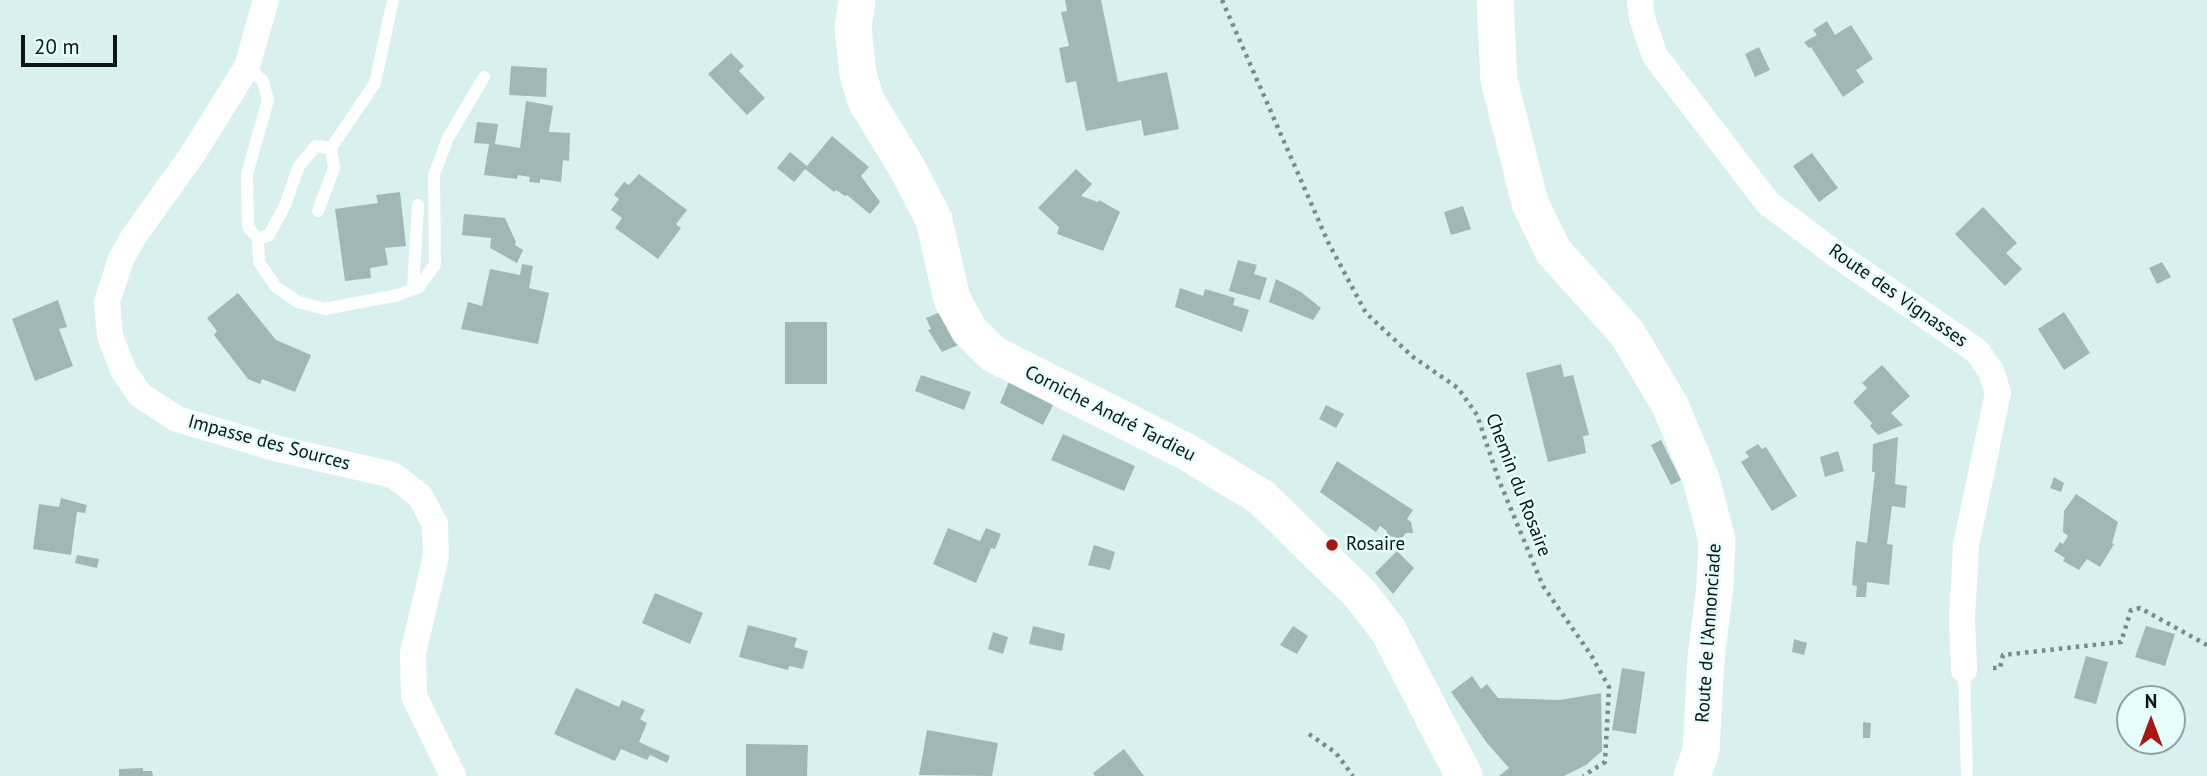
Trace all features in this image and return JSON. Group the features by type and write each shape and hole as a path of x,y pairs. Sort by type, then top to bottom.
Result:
{"street":[{"name":"Impasse des Sources","path":"266,0 247,67 192,155 121,259 107,302 110,336 123,370 140,395 177,419 275,448 393,475 420,496 435,524 436,556 413,653 414,696 453,776"},
{"name":"Corniche André Tardieu","path":"857,0 853,28 858,74 866,101 906,166 934,220 952,299 969,330 993,354 1185,451 1261,497 1360,594 1388,630 1464,776"},
{"name":"Route de l'Annonciade","path":"1495,0 1499,80 1530,203 1553,251 1627,333 1670,405 1701,479 1717,540 1716,586 1706,659 1701,751 1692,776"},
{"name":"Route des Vignasses","path":"1640,0 1642,18 1655,56 1768,203 1837,255 1977,351 1992,372 1998,393 1966,545 1962,618 1964,670"}],"lane":[{"path":"318,211 334,168 331,148 374,83 393,0"},
{"path":"247,67 263,81 268,100 247,174 248,227 258,239 259,262 276,287 298,302 325,309 398,295 419,287 435,264 434,175 448,138 484,76"},
{"path":"258,239 269,235 285,205 299,166 316,146 331,148"},
{"path":"413,289 418,205"},
{"name":"Route des Vignasses","path":"1964,670 1967,776"}],"path":[{"name":"Chemin du Rosaire","path":"1222,0 1328,242 1366,313 1413,357 1458,388 1477,415 1498,478 1542,586 1591,655 1609,687 1608,748 1605,762 1583,776"},
{"path":"1964,670 2000,667 2003,655 2121,642 2131,610 2140,608 2207,645"},
{"path":"1309,734 1336,753 1353,776"}],"building":[{"path":"1065,0 1101,0 1118,82 1167,72 1179,129 1144,136 1141,120 1086,131 1076,81 1066,83 1059,48 1069,46 1061,12 1067,11"},
{"path":"1827,21 1835,35 1851,25 1873,59 1856,70 1864,82 1843,97 1811,47 1804,42 1817,35 1813,30"},
{"path":"1759,47 1770,70 1755,77 1745,54"},
{"path":"731,53 744,66 739,71 765,98 747,115 708,74"},
{"path":"511,66 547,68 546,97 509,95"},
{"path":"526,101 553,106 549,132 570,133 569,161 563,160 561,182 540,179 540,183 529,182 530,177 518,175 517,179 484,175 489,144 474,143 477,122 498,124 495,144 520,148"},
{"path":"832,136 869,167 861,176 880,202 870,214 847,195 836,190 834,192 805,169 794,182 777,168 790,152 807,166"},
{"path":"1812,153 1838,188 1819,202 1793,166"},
{"path":"1076,169 1092,184 1081,196 1098,202 1099,200 1120,212 1103,251 1057,234 1059,227 1038,208"},
{"path":"639,174 687,210 676,224 681,228 658,259 615,228 622,218 611,210 619,199 614,195 624,182 629,185"},
{"path":"400,192 406,246 385,248 388,265 370,268 371,278 345,281 335,209 378,203 376,195"},
{"path":"1463,206 1471,229 1451,235 1444,212"},
{"path":"1983,207 2017,243 2006,253 2022,269 2005,286 1955,234"},
{"path":"464,214 505,218 515,245 523,250 517,263 490,248 491,238 462,235"},
{"path":"1238,260 1257,265 1254,274 1267,278 1260,300 1229,291"},
{"path":"2162,262 2171,277 2157,284 2149,268"},
{"path":"522,264 533,266 529,288 549,293 538,344 461,329 468,302 482,306 490,269 520,275"},
{"path":"1276,279 1301,292 1321,308 1313,320 1269,302"},
{"path":"1180,288 1203,296 1205,289 1235,298 1233,305 1249,310 1242,332 1175,307"},
{"path":"238,293 276,340 311,355 295,392 262,379 260,384 248,379 214,335 217,331 207,318"},
{"path":"58,300 67,327 59,329 73,366 35,381 12,319"},
{"path":"945,310 965,342 942,352 928,330 931,329 926,318"},
{"path":"2064,312 2090,353 2064,370 2038,329"},
{"path":"785,322 827,322 827,384 785,384"},
{"path":"1561,364 1564,377 1573,375 1589,435 1583,436 1586,453 1548,462 1526,373"},
{"path":"1882,365 1910,396 1891,413 1903,425 1878,435 1870,426 1872,423 1853,402 1867,388 1862,383"},
{"path":"921,375 971,392 964,410 915,391"},
{"path":"1011,377 1056,399 1043,425 1000,403"},
{"path":"1326,405 1344,414 1336,428 1319,419"},
{"path":"1063,434 1135,466 1124,491 1051,460"},
{"path":"1898,437 1895,484 1907,486 1905,508 1892,506 1887,544 1893,545 1889,585 1867,582 1866,597 1856,597 1857,586 1852,585 1856,541 1867,543 1875,472 1872,472 1873,444"},
{"path":"1661,440 1681,480 1671,485 1651,445"},
{"path":"1758,444 1762,449 1766,447 1797,496 1772,511 1741,462 1749,457 1745,452"},
{"path":"1838,451 1844,471 1825,477 1820,457"},
{"path":"1337,461 1413,510 1407,519 1411,522 1413,533 1406,533 1401,539 1386,535 1387,531 1380,526 1376,532 1320,492"},
{"path":"2054,477 2064,483 2061,492 2050,488"},
{"path":"2076,494 2118,522 2112,543 2114,544 2100,567 2087,559 2079,570 2063,561 2065,558 2054,551 2068,536 2063,532 2064,511"},
{"path":"61,498 87,505 85,513 77,512 71,555 33,549 39,504 59,507"},
{"path":"948,528 980,541 986,528 1001,534 995,549 991,548 976,583 933,564"},
{"path":"1094,545 1115,552 1110,570 1088,565"},
{"path":"1397,551 1414,568 1393,594 1375,573"},
{"path":"77,555 99,559 97,568 75,563"},
{"path":"655,593 703,613 690,644 642,623"},
{"path":"748,625 797,638 794,647 808,651 803,669 789,666 788,670 739,657"},
{"path":"1033,626 1065,634 1062,651 1029,644"},
{"path":"1293,626 1308,636 1297,654 1280,645"},
{"path":"2146,626 2175,634 2165,666 2135,657"},
{"path":"993,632 1008,637 1003,654 988,649"},
{"path":"1794,639 1807,643 1804,655 1792,652"},
{"path":"2086,656 2108,662 2096,704 2074,698"},
{"path":"1622,668 1645,672 1636,734 1612,730"},
{"path":"1472,676 1481,689 1487,684 1498,698 1560,700 1601,693 1602,751 1586,765 1564,776 1499,776 1509,768 1487,743 1451,692"},
{"path":"576,688 619,707 622,700 645,710 640,719 647,723 639,742 670,756 667,763 650,755 647,760 621,749 615,761 554,734"},
{"path":"1863,722 1871,723 1870,738 1863,738"},
{"path":"927,730 998,743 992,776 919,775"},
{"path":"746,744 808,745 807,776 746,776"},
{"path":"1124,749 1144,776 1095,776 1093,773"},
{"path":"143,768 143,771 152,771 153,776 119,776 119,769"}],"place":[{"name":"Rosaire","path":"1332,545"}]}
